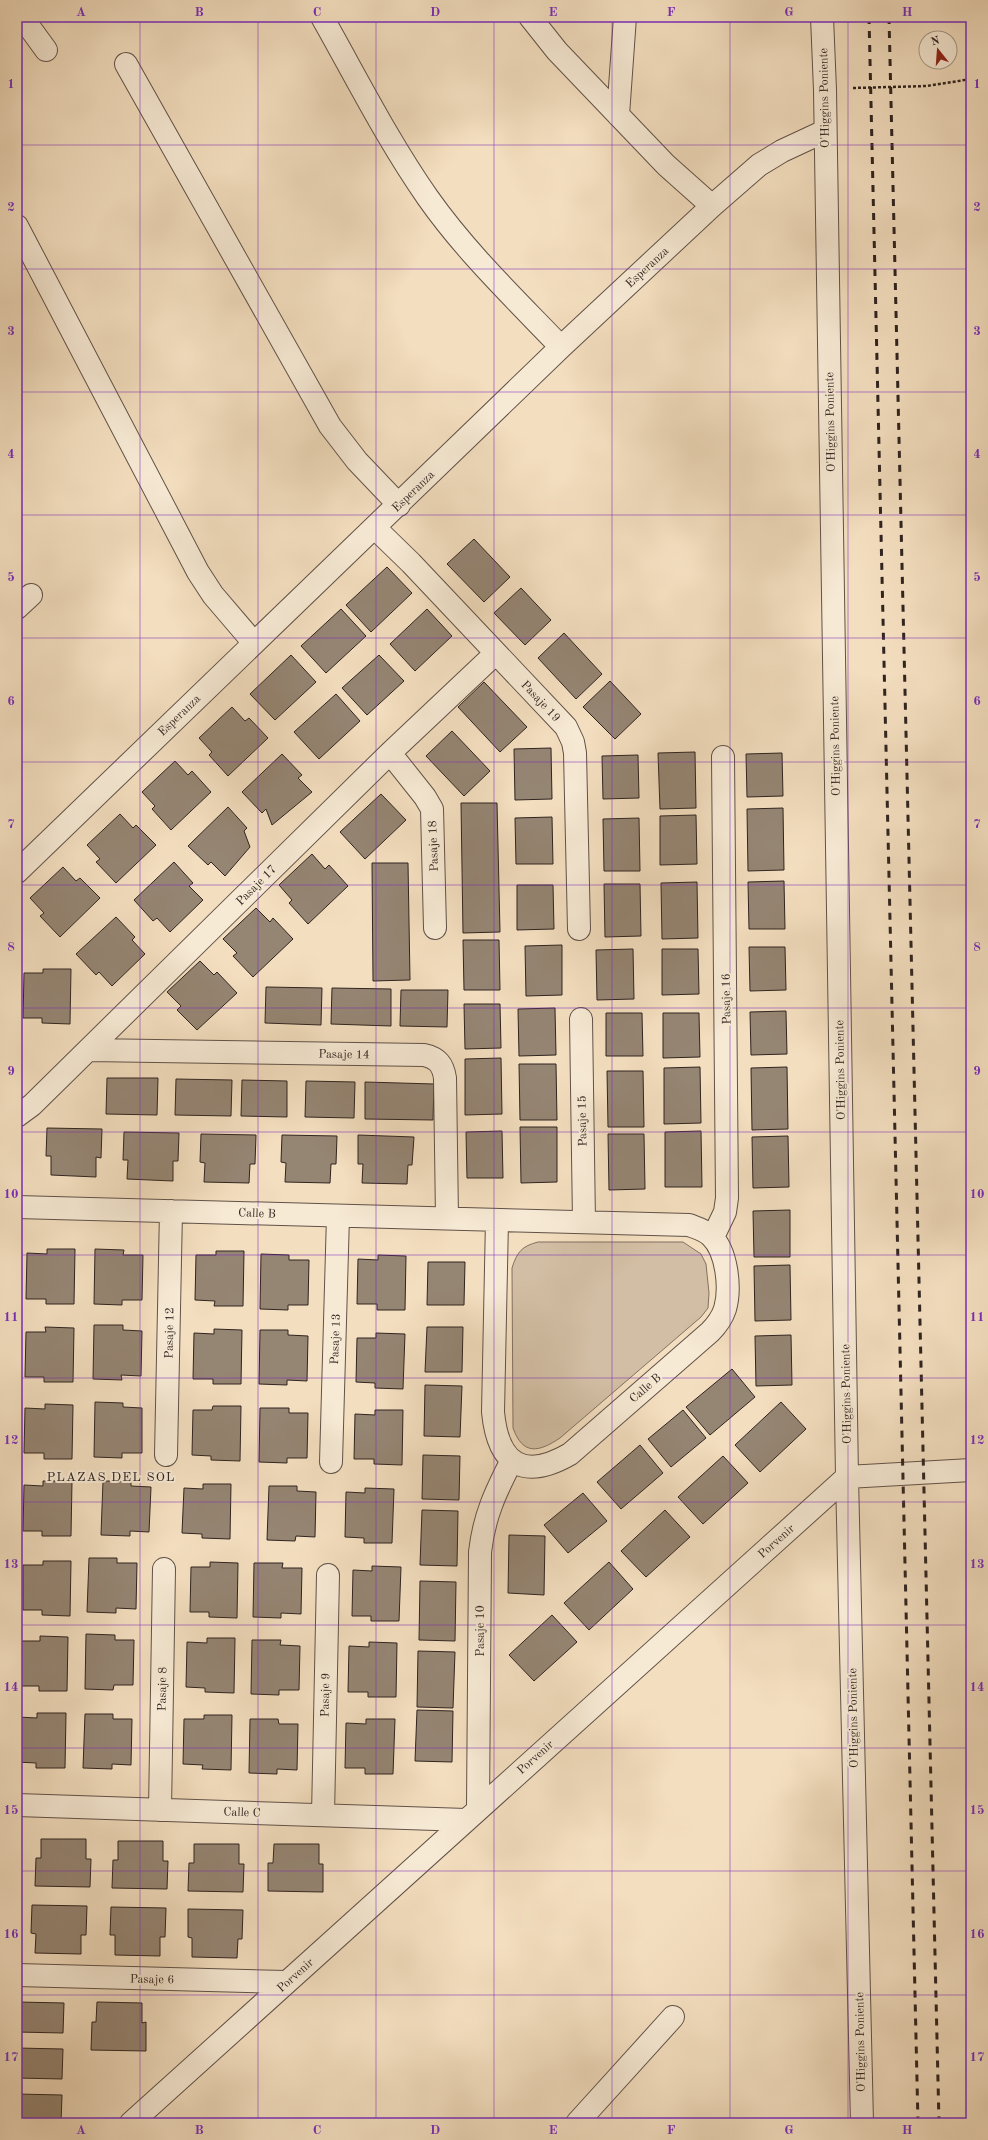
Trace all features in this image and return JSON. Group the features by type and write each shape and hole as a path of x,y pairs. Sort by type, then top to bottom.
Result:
{"street":[{"path":"22,17 46,50"},
{"path":"322,17 400,154 428,198 457,236 561,347"},
{"path":"530,17 557,51 666,165 712,206"},
{"path":"618,115 625,17"},
{"name":"O'Higgins Poniente","path":"822,17 825,90 847,1476 862,2123"},
{"path":"126,64 330,426 357,461 399,505"},
{"name":"Esperanza","path":"17,872 561,347 712,206 759,165 782,151 825,131"},
{"path":"17,226 198,572 213,595 254,643"},
{"name":"Pasaje 19","path":"375,528 411,563 566,727 573,742 575,753 579,929"},
{"name":"Pasaje 17","path":"17,1116 32,1105 390,753 496,654"},
{"name":"Pasaje 18","path":"390,753 425,797 432,809 435,928"},
{"name":"Pasaje 16","path":"713,1237 725,1212 727,1198 723,757"},
{"name":"Pasaje 15","path":"581,1020 584,1222"},
{"name":"Pasaje 14","path":"89,1050 424,1055 432,1057 438,1061 443,1069 445,1078 447,1218"},
{"name":"Calle B","path":"17,1207 689,1225 707,1232 713,1237 724,1260 728,1294 725,1309 720,1322 570,1454 546,1466 521,1466 512,1460"},
{"name":"Pasaje 12","path":"166,1455 171,1211"},
{"name":"Pasaje 13","path":"331,1462 338,1216"},
{"path":"497,1220 493,1412 498,1441 512,1460"},
{"name":"Pasaje 10","path":"472,1814 480,1552 482,1530 488,1510 512,1460"},
{"path":"847,1476 971,1470"},
{"name":"Porvenir","path":"131,2123 847,1476"},
{"name":"Pasaje 8","path":"160,1810 164,1568"},
{"name":"Pasaje 9","path":"323,1815 328,1575"},
{"name":"Calle C","path":"17,1805 323,1815 472,1814"},
{"name":"Pasaje 6","path":"17,1976 286,1982"},
{"path":"577,2123 673,2017"}],"path":[{"path":"825,90 927,86 971,79"}],"shaded area":[{"path":"538,1242 683,1242 701,1254 706,1264 709,1293 708,1308 701,1317 560,1438 545,1446 532,1449 522,1443 517,1437 513,1428 512,1268 521,1250"}],"building":[{"path":"474,539 510,577 484,602 447,564"},
{"path":"387,567 412,593 371,632 346,605"},
{"path":"521,588 551,620 525,645 494,613"},
{"path":"341,609 366,636 326,673 301,646"},
{"path":"427,609 452,636 415,671 390,644"},
{"path":"564,633 602,674 576,699 538,658"},
{"path":"291,655 316,682 275,720 250,694"},
{"path":"379,655 404,681 367,715 342,688"},
{"path":"610,681 641,714 615,739 583,707"},
{"path":"484,682 527,727 500,752 458,707"},
{"path":"336,694 360,721 319,759 294,732"},
{"path":"232,707 245,721 249,718 268,738 228,776 209,755 212,752 199,738"},
{"path":"452,731 490,771 464,796 426,756"},
{"path":"551,748 552,799 515,800 514,749"},
{"path":"695,752 696,808 660,809 658,753"},
{"path":"782,753 783,796 747,797 746,754"},
{"path":"282,754 302,775 298,778 312,792 272,825 266,809 262,813 242,792"},
{"path":"638,755 639,798 603,799 602,756"},
{"path":"175,761 188,775 192,771 211,792 171,830 152,809 155,806 142,792"},
{"path":"381,794 406,820 365,859 340,832"},
{"path":"461,803 497,803 500,932 463,933"},
{"path":"228,807 247,828 244,831 250,847 225,876 211,862 208,865 188,846"},
{"path":"783,808 784,870 748,871 747,809"},
{"path":"120,814 133,828 136,825 156,845 116,883 96,862 100,859 87,845"},
{"path":"696,815 697,864 660,865 660,816"},
{"path":"552,817 553,864 516,864 515,818"},
{"path":"639,818 640,871 604,871 603,819"},
{"path":"312,854 325,869 329,865 348,886 308,924 289,903 292,900 279,885"},
{"path":"174,862 193,883 189,886 203,900 170,932 157,918 153,921 134,900"},
{"path":"372,863 408,863 410,980 373,981"},
{"path":"63,867 76,881 80,878 100,898 60,937 40,916 44,913 30,898"},
{"path":"784,881 785,929 749,929 748,882"},
{"path":"697,882 698,938 662,939 661,883"},
{"path":"604,884 640,884 641,936 605,937"},
{"path":"517,885 553,885 554,929 517,930"},
{"path":"256,908 270,922 273,918 293,939 253,977 233,956 237,953 223,939"},
{"path":"116,917 135,937 132,940 145,954 112,986 99,972 96,975 76,954"},
{"path":"463,940 499,940 500,990 464,990"},
{"path":"562,945 562,995 526,996 525,946"},
{"path":"749,947 785,947 786,990 750,991"},
{"path":"633,949 634,999 597,1000 596,950"},
{"path":"662,949 698,949 699,994 662,995"},
{"path":"200,961 214,975 217,972 237,993 197,1030 177,1010 181,1006 167,992"},
{"path":"43,969 71,969 70,1024 42,1023 42,1018 23,1018 24,973 43,973"},
{"path":"266,987 322,988 321,1025 265,1023"},
{"path":"332,988 391,989 391,1026 331,1024"},
{"path":"401,990 448,990 447,1027 400,1026"},
{"path":"464,1004 500,1004 501,1048 465,1049"},
{"path":"555,1008 556,1055 519,1056 518,1009"},
{"path":"786,1011 787,1054 751,1055 750,1012"},
{"path":"606,1013 642,1013 643,1056 606,1056"},
{"path":"663,1013 699,1013 700,1057 663,1058"},
{"path":"501,1058 502,1114 465,1115 465,1059"},
{"path":"519,1064 556,1064 557,1120 520,1120"},
{"path":"700,1067 701,1123 664,1124 664,1068"},
{"path":"787,1067 788,1129 752,1130 751,1068"},
{"path":"607,1071 643,1071 644,1127 608,1127"},
{"path":"107,1078 158,1078 157,1115 106,1114"},
{"path":"176,1079 232,1080 231,1116 175,1115"},
{"path":"242,1080 287,1081 287,1117 241,1116"},
{"path":"306,1081 355,1082 354,1118 305,1117"},
{"path":"365,1082 434,1084 433,1120 365,1119"},
{"path":"520,1127 557,1127 557,1182 521,1183"},
{"path":"47,1128 102,1129 101,1158 96,1157 96,1177 51,1175 51,1156 46,1156"},
{"path":"502,1131 503,1178 467,1178 466,1132"},
{"path":"701,1131 702,1187 665,1187 665,1132"},
{"path":"124,1132 179,1133 178,1161 173,1161 173,1181 127,1179 128,1160 123,1160"},
{"path":"201,1134 256,1135 255,1164 250,1164 249,1183 204,1182 205,1163 200,1162"},
{"path":"608,1134 644,1134 645,1189 609,1190"},
{"path":"282,1135 337,1136 336,1164 331,1164 330,1183 285,1182 286,1163 281,1162"},
{"path":"358,1135 414,1137 412,1165 408,1165 407,1184 362,1183 363,1164 358,1164"},
{"path":"788,1136 789,1187 753,1188 752,1137"},
{"path":"790,1210 790,1257 754,1257 753,1211"},
{"path":"47,1249 75,1249 74,1304 46,1304 46,1299 26,1299 27,1253 47,1254"},
{"path":"95,1249 124,1250 123,1255 143,1255 142,1300 122,1300 122,1305 94,1304"},
{"path":"216,1251 244,1251 243,1306 214,1306 215,1301 195,1300 196,1255 216,1255"},
{"path":"261,1254 289,1255 289,1260 309,1260 308,1305 288,1305 288,1310 260,1309"},
{"path":"378,1255 406,1256 405,1310 377,1310 377,1304 357,1304 358,1259 378,1260"},
{"path":"428,1262 465,1262 464,1305 427,1305"},
{"path":"790,1265 791,1320 755,1321 754,1266"},
{"path":"94,1325 123,1325 123,1330 142,1331 141,1376 121,1375 122,1380 93,1379"},
{"path":"45,1327 74,1328 73,1382 44,1382 44,1377 25,1377 26,1332 46,1332"},
{"path":"427,1327 463,1327 462,1372 425,1372"},
{"path":"214,1329 242,1330 241,1384 213,1384 213,1379 193,1379 194,1333 214,1334"},
{"path":"260,1330 288,1330 288,1335 308,1336 307,1381 287,1380 287,1385 259,1384"},
{"path":"376,1333 405,1334 403,1389 375,1388 375,1383 356,1382 357,1338 376,1338"},
{"path":"791,1335 792,1385 756,1386 755,1336"},
{"path":"732,1369 755,1397 710,1435 686,1407"},
{"path":"425,1385 462,1386 460,1437 424,1436"},
{"path":"95,1402 123,1403 123,1407 142,1408 142,1453 122,1453 122,1458 94,1457"},
{"path":"781,1402 806,1429 760,1472 735,1445"},
{"path":"45,1404 73,1405 72,1459 44,1459 44,1453 24,1453 25,1408 45,1409"},
{"path":"213,1406 241,1406 240,1461 211,1460 211,1456 192,1455 193,1410 212,1410"},
{"path":"260,1408 289,1408 289,1413 308,1413 307,1458 287,1458 287,1463 259,1462"},
{"path":"375,1410 403,1410 402,1465 374,1464 374,1459 354,1459 355,1414 375,1415"},
{"path":"683,1410 706,1438 671,1467 648,1439"},
{"path":"640,1445 663,1473 621,1509 597,1482"},
{"path":"423,1455 460,1456 459,1500 422,1499"},
{"path":"723,1456 748,1483 703,1524 678,1497"},
{"path":"43,1481 72,1481 71,1536 42,1536 42,1531 23,1531 24,1485 43,1486"},
{"path":"103,1481 131,1481 131,1486 151,1487 149,1532 130,1531 130,1536 101,1535"},
{"path":"203,1484 231,1484 230,1539 202,1538 202,1534 182,1533 184,1488 203,1489"},
{"path":"269,1486 297,1486 297,1491 316,1492 315,1537 296,1536 295,1541 267,1540"},
{"path":"365,1488 394,1489 392,1543 364,1543 364,1538 345,1537 346,1492 365,1493"},
{"path":"583,1493 607,1521 568,1553 544,1525"},
{"path":"422,1510 458,1511 457,1566 420,1565"},
{"path":"665,1510 690,1537 646,1577 621,1551"},
{"path":"509,1535 545,1536 544,1595 508,1593"},
{"path":"89,1558 117,1558 117,1563 137,1563 136,1609 116,1608 116,1613 87,1612"},
{"path":"43,1561 71,1561 70,1616 42,1615 42,1610 23,1610 23,1565 43,1565"},
{"path":"210,1562 238,1563 237,1618 209,1617 209,1612 190,1612 191,1567 210,1567"},
{"path":"609,1562 633,1589 589,1630 564,1603"},
{"path":"254,1563 283,1563 282,1568 302,1568 301,1614 281,1613 281,1618 253,1617"},
{"path":"372,1566 401,1567 399,1621 371,1621 371,1616 352,1616 353,1570 372,1571"},
{"path":"420,1581 456,1582 455,1641 419,1640"},
{"path":"552,1615 577,1642 534,1681 509,1655"},
{"path":"86,1634 115,1635 115,1640 134,1640 133,1685 114,1685 113,1690 85,1689"},
{"path":"40,1636 68,1637 67,1691 39,1691 39,1686 19,1686 20,1641 40,1641"},
{"path":"207,1638 235,1638 234,1693 205,1692 205,1688 186,1687 187,1642 207,1643"},
{"path":"252,1640 281,1640 280,1645 300,1646 299,1690 279,1690 279,1695 251,1694"},
{"path":"369,1642 397,1643 396,1697 368,1697 368,1692 348,1692 349,1646 369,1647"},
{"path":"418,1651 455,1652 453,1708 417,1707"},
{"path":"417,1710 453,1711 452,1762 415,1761"},
{"path":"37,1713 66,1713 65,1768 36,1768 36,1763 17,1762 18,1717 37,1718"},
{"path":"85,1714 113,1714 113,1719 132,1719 131,1765 112,1764 112,1769 83,1768"},
{"path":"204,1715 232,1715 231,1770 202,1769 203,1765 183,1764 184,1719 204,1719"},
{"path":"250,1719 278,1719 279,1724 298,1724 297,1770 277,1769 277,1774 249,1773"},
{"path":"366,1719 395,1719 393,1774 365,1774 365,1768 345,1768 346,1723 366,1724"},
{"path":"41,1839 86,1839 86,1859 91,1859 90,1887 35,1886 36,1858 41,1858"},
{"path":"118,1841 163,1841 163,1861 168,1861 167,1889 112,1888 113,1860 118,1860"},
{"path":"194,1844 239,1844 239,1864 244,1864 243,1892 188,1891 189,1863 194,1863"},
{"path":"274,1844 319,1844 319,1864 323,1864 323,1892 268,1891 268,1863 273,1863"},
{"path":"32,1905 87,1906 86,1935 81,1935 81,1954 35,1953 36,1934 31,1933"},
{"path":"111,1907 166,1908 165,1937 160,1937 160,1956 115,1955 115,1935 110,1935"},
{"path":"188,1909 243,1910 242,1939 238,1939 237,1958 192,1957 192,1938 188,1937"},
{"path":"17,2002 64,2003 63,2033 17,2032"},
{"path":"97,2002 142,2003 142,2023 146,2022 146,2051 91,2050 92,2022 96,2022"},
{"path":"17,2048 63,2049 62,2079 17,2078"},
{"path":"17,2094 62,2095 61,2123 17,2123"}],"railway":[{"path":"869,17 918,2123"},
{"path":"889,17 939,2123"}],"district":[{"name":"PLAZAS DEL SOL","path":"111,1476"}]}
